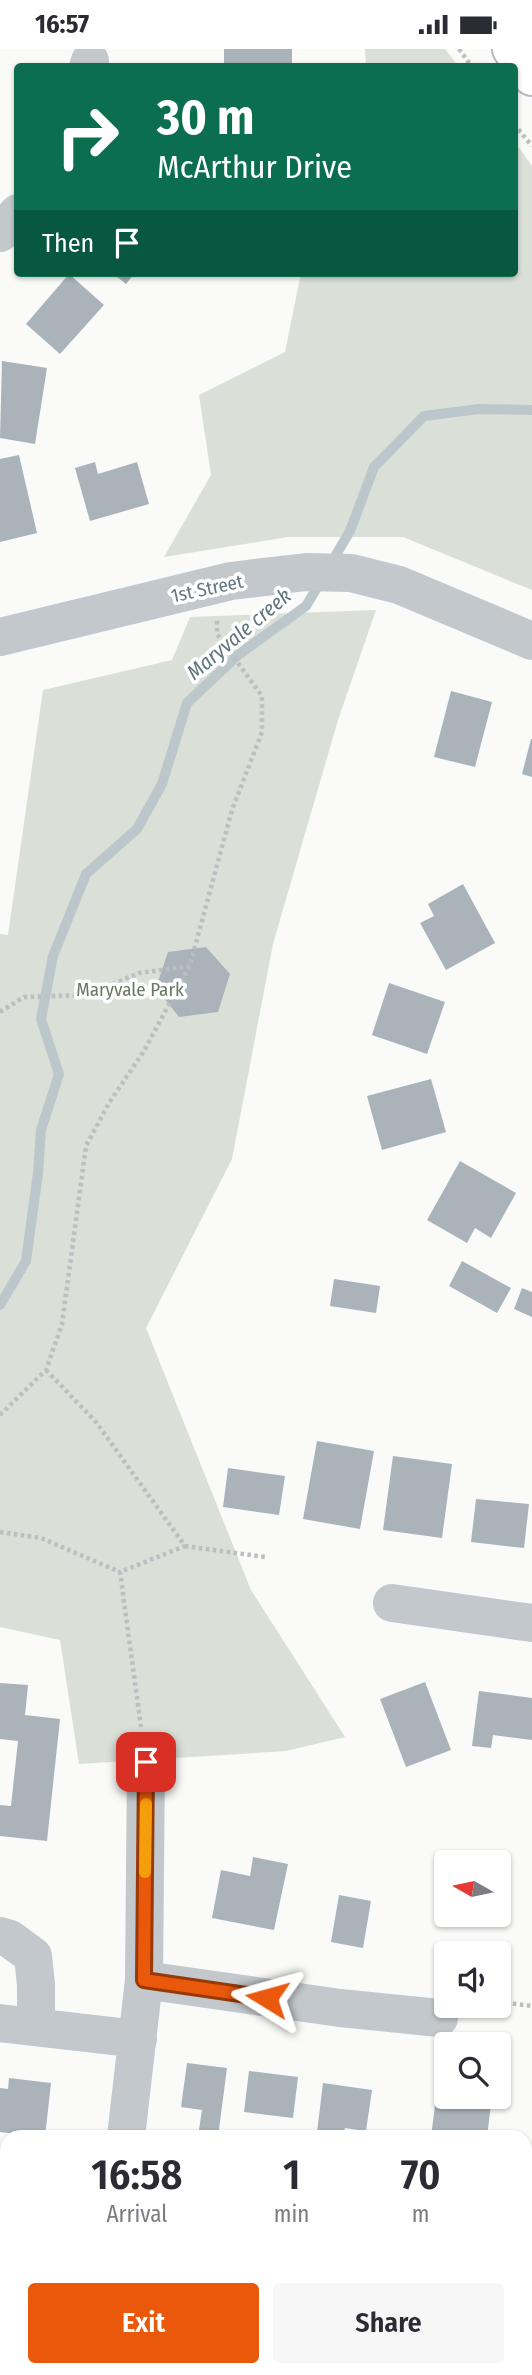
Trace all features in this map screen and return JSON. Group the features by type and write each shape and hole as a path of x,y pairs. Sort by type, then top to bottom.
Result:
{"main road":[{"path":"512,49 532,76"}],"street":[{"path":"0,233 14,217"},
{"name":"1st Street","path":"0,637 231,581 306,572 351,573 399,585 532,641"},
{"path":"392,1603 532,1623"},
{"path":"128,2130 144,1980 146,1762"},
{"path":"0,1936 10,1939 33,1956 36,1985 18,2025 138,2039"},
{"path":"144,1980 340,2008 434,2017"}],"path":[{"path":"518,129 532,146"},
{"path":"0,1415 46,1370 62,1324 86,1146 109,1103 144,1051 190,965 232,810 262,731 262,696 217,634"},
{"path":"0,1012 24,997 88,995 139,973 190,965"},
{"path":"46,1370 96,1422 185,1546"},
{"path":"0,1532 41,1538 120,1572 185,1546 265,1557"},
{"path":"120,1572 146,1762"},
{"path":"511,2003 532,2006"}],"green space":[{"path":"365,49 445,49 456,63 366,63"},
{"path":"518,146 532,166 532,590 403,537 288,537 164,557 211,475 199,395 285,352 300,277 518,277"},
{"name":"Maryvale Park","path":"376,610 338,720 273,944 232,1159 146,1328 251,1590 345,1737 286,1751 79,1764 60,1640 0,1627 0,934 8,935 43,690 172,660 190,617"}],"building":[{"path":"224,49 292,49 292,63 224,63"},
{"path":"66,277 72,277 104,305 60,354 26,324"},
{"path":"117,277 132,277 126,284"},
{"path":"2,361 47,368 35,444 0,438"},
{"path":"19,455 37,533 0,542 0,459"},
{"path":"95,462 98,474 137,462 149,504 90,521 75,468"},
{"path":"451,691 492,702 475,767 434,757"},
{"path":"532,739 532,777 522,774"},
{"path":"463,884 495,943 446,970 420,923 434,916 428,904"},
{"path":"206,947 230,974 218,1012 179,1017 156,988 168,952"},
{"path":"389,983 445,1002 427,1054 372,1035"},
{"path":"431,1079 446,1132 382,1150 367,1096"},
{"path":"460,1161 516,1193 491,1238 475,1228 467,1243 427,1220"},
{"path":"462,1261 511,1288 497,1313 449,1286"},
{"path":"334,1279 380,1286 376,1313 330,1306"},
{"path":"522,1288 532,1292 532,1317 514,1309"},
{"path":"317,1441 374,1451 360,1529 303,1519"},
{"path":"393,1456 452,1464 442,1538 383,1530"},
{"path":"228,1468 285,1476 279,1515 223,1507"},
{"path":"476,1499 529,1504 524,1548 471,1542"},
{"path":"425,1682 451,1750 406,1767 380,1699"},
{"path":"0,1683 28,1685 25,1715 60,1719 47,1841 0,1836 0,1805 11,1806 18,1741 0,1739"},
{"path":"479,1691 532,1698 532,1740 493,1735 491,1748 472,1746"},
{"path":"253,1857 288,1864 274,1930 212,1918 221,1870 250,1876"},
{"path":"339,1895 371,1901 363,1948 331,1942"},
{"path":"187,2063 227,2068 219,2130 199,2130 202,2110 181,2107"},
{"path":"249,2071 298,2077 293,2118 244,2112"},
{"path":"9,2078 51,2083 46,2130 0,2130 0,2088 8,2089"},
{"path":"323,2083 372,2090 366,2130 317,2130"},
{"path":"434,2109 490,2109 488,2130 432,2130"}],"waterway":[{"name":"Maryvale creek","path":"330,565 350,531 374,467 424,416 479,409 532,410"},
{"name":"Maryvale creek","path":"0,1305 26,1261 41,1130 59,1074 41,1019 53,956 86,874 137,829 162,784 187,703 238,655 306,606 321,581"}],"slow traffic":[{"path":"145,1872 146,1804"}],"route":[{"path":"146,1762 144,1980 267,1998"}]}
